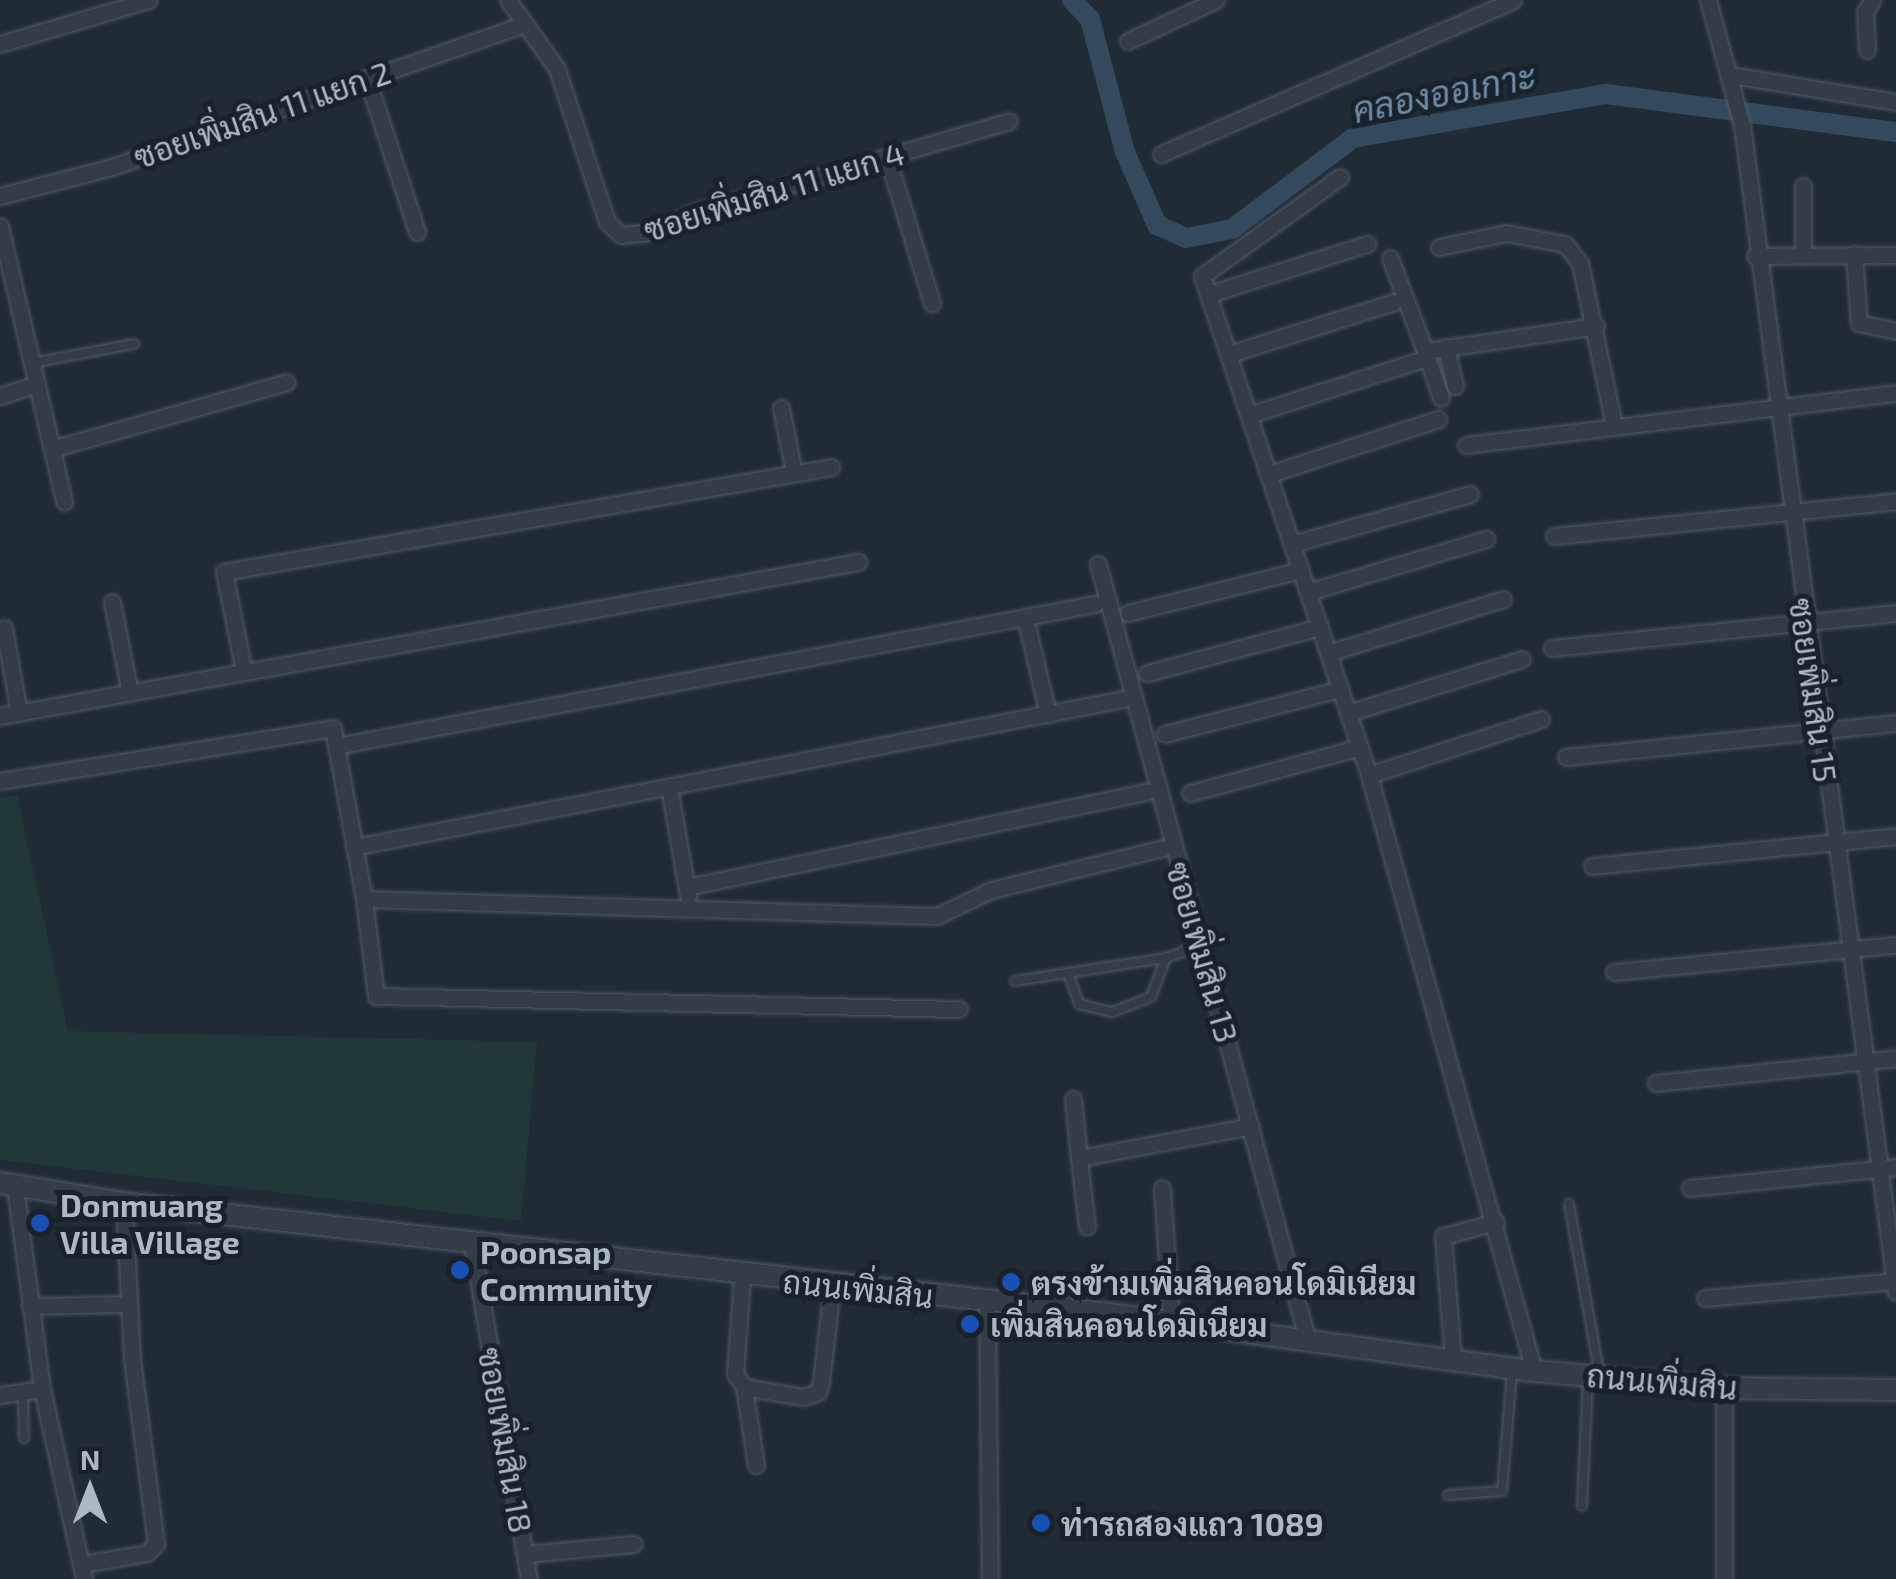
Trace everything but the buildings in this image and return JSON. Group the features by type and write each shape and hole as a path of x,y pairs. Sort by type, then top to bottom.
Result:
{"street":[{"path":"0,44 149,0"},
{"name":"ซอยเพิ่มสิน 11 แยก 4","path":"508,0 522,26 557,69 607,222 622,234 648,232 1008,121"},
{"path":"1128,40 1216,0"},
{"path":"1160,154 1513,0"},
{"name":"ซอยเพิ่มสิน 15","path":"1708,0 1742,124 1788,509 1865,1061 1888,1168 1895,1285"},
{"path":"1867,50 1865,12 1872,0"},
{"name":"ซอยเพิ่มสิน 11 แยก 2","path":"0,196 112,166 522,26"},
{"path":"368,78 417,232"},
{"path":"1733,82 1896,102"},
{"path":"887,156 932,303"},
{"path":"1340,177 1202,276 1369,776 1496,1222 1523,1369"},
{"path":"1803,186 1803,255"},
{"path":"0,226 64,502"},
{"path":"1440,247 1506,233 1565,244 1580,262 1614,426"},
{"path":"1209,294 1367,244"},
{"path":"1854,254 1859,323 1896,331"},
{"path":"1755,256 1896,255"},
{"path":"1390,258 1421,356 1441,398"},
{"path":"1229,354 1394,302"},
{"path":"1249,415 1446,347 1596,326"},
{"path":"1446,347 1456,386"},
{"path":"52,449 287,382"},
{"path":"0,396 37,384"},
{"path":"1466,445 1896,393"},
{"path":"781,408 794,473"},
{"path":"1269,474 1438,419"},
{"path":"244,672 224,572 831,467"},
{"path":"1292,544 1470,494"},
{"path":"1554,536 1788,509 1896,501"},
{"path":"1308,592 1486,539"},
{"path":"0,716 858,562"},
{"name":"ซอยเพิ่มสิน 13","path":"1098,564 1204,944 1308,1342"},
{"path":"1128,614 1301,570"},
{"path":"1328,653 1503,599"},
{"path":"112,602 130,693"},
{"path":"336,746 1095,604"},
{"path":"1552,648 1896,613"},
{"path":"1024,618 1048,714"},
{"path":"1147,673 1320,627"},
{"path":"4,628 19,713"},
{"path":"1348,712 1522,659"},
{"path":"1165,734 1340,689"},
{"path":"354,847 1123,699"},
{"path":"1369,776 1540,720"},
{"path":"1566,757 1896,723"},
{"path":"0,781 333,728 364,899 376,996 959,1008"},
{"path":"1190,793 1360,748"},
{"path":"669,786 690,909"},
{"path":"687,887 1147,792"},
{"path":"1592,866 1896,836"},
{"path":"364,899 937,916 991,890 1163,848"},
{"path":"1614,972 1896,945"},
{"path":"1656,1084 1896,1058"},
{"path":"1073,1100 1087,1227"},
{"path":"1079,1158 1252,1126"},
{"path":"1690,1188 1888,1168"},
{"path":"8,1184 42,1389 84,1572 146,1553 156,1544 127,1304 124,1203"},
{"name":"ถนนเพิ่มสิน","path":"8,1184 124,1203 742,1277 1172,1321 1523,1369 1724,1388 1896,1390"},
{"path":"1162,1188 1172,1321"},
{"path":"1453,1360 1443,1236 1496,1222"},
{"name":"ซอยเพิ่มสิน 18","path":"472,1243 528,1579"},
{"path":"742,1277 733,1360 744,1387 756,1465"},
{"path":"1705,1298 1895,1285"},
{"path":"744,1387 802,1397 818,1392 832,1287"},
{"path":"987,1300 990,1579"},
{"path":"30,1306 127,1304"},
{"path":"1724,1388 1724,1579"},
{"path":"0,1395 42,1389"},
{"path":"526,1554 634,1544"}],"lane":[{"path":"32,363 134,344"},
{"path":"1015,982 1166,958 1204,944"},
{"path":"1068,973 1079,1004 1112,1012 1150,997 1166,958"},
{"path":"1569,1204 1594,1376 1582,1506"},
{"path":"1448,1495 1502,1490 1523,1369"},
{"path":"22,1392 24,1438"}],"green space":[{"path":"17,795 68,1031 537,1042 521,1221 0,1160 0,798"}],"waterway":[{"name":"คลองออเกาะ","path":"1072,0 1090,19 1125,152 1157,225 1186,238 1232,229 1353,138 1606,94 1896,132"}],"place":[{"name":"Donmuang Villa Village","path":"40,1223"},
{"name":"Poonsap Community","path":"460,1270"},
{"name":"ตรงข้ามเพิ่มสินคอนโดมิเนียม","path":"1011,1282"},
{"name":"เพิ่มสินคอนโดมิเนียม","path":"970,1324"},
{"name":"ท่ารถสองแถว 1089","path":"1041,1523"}]}
